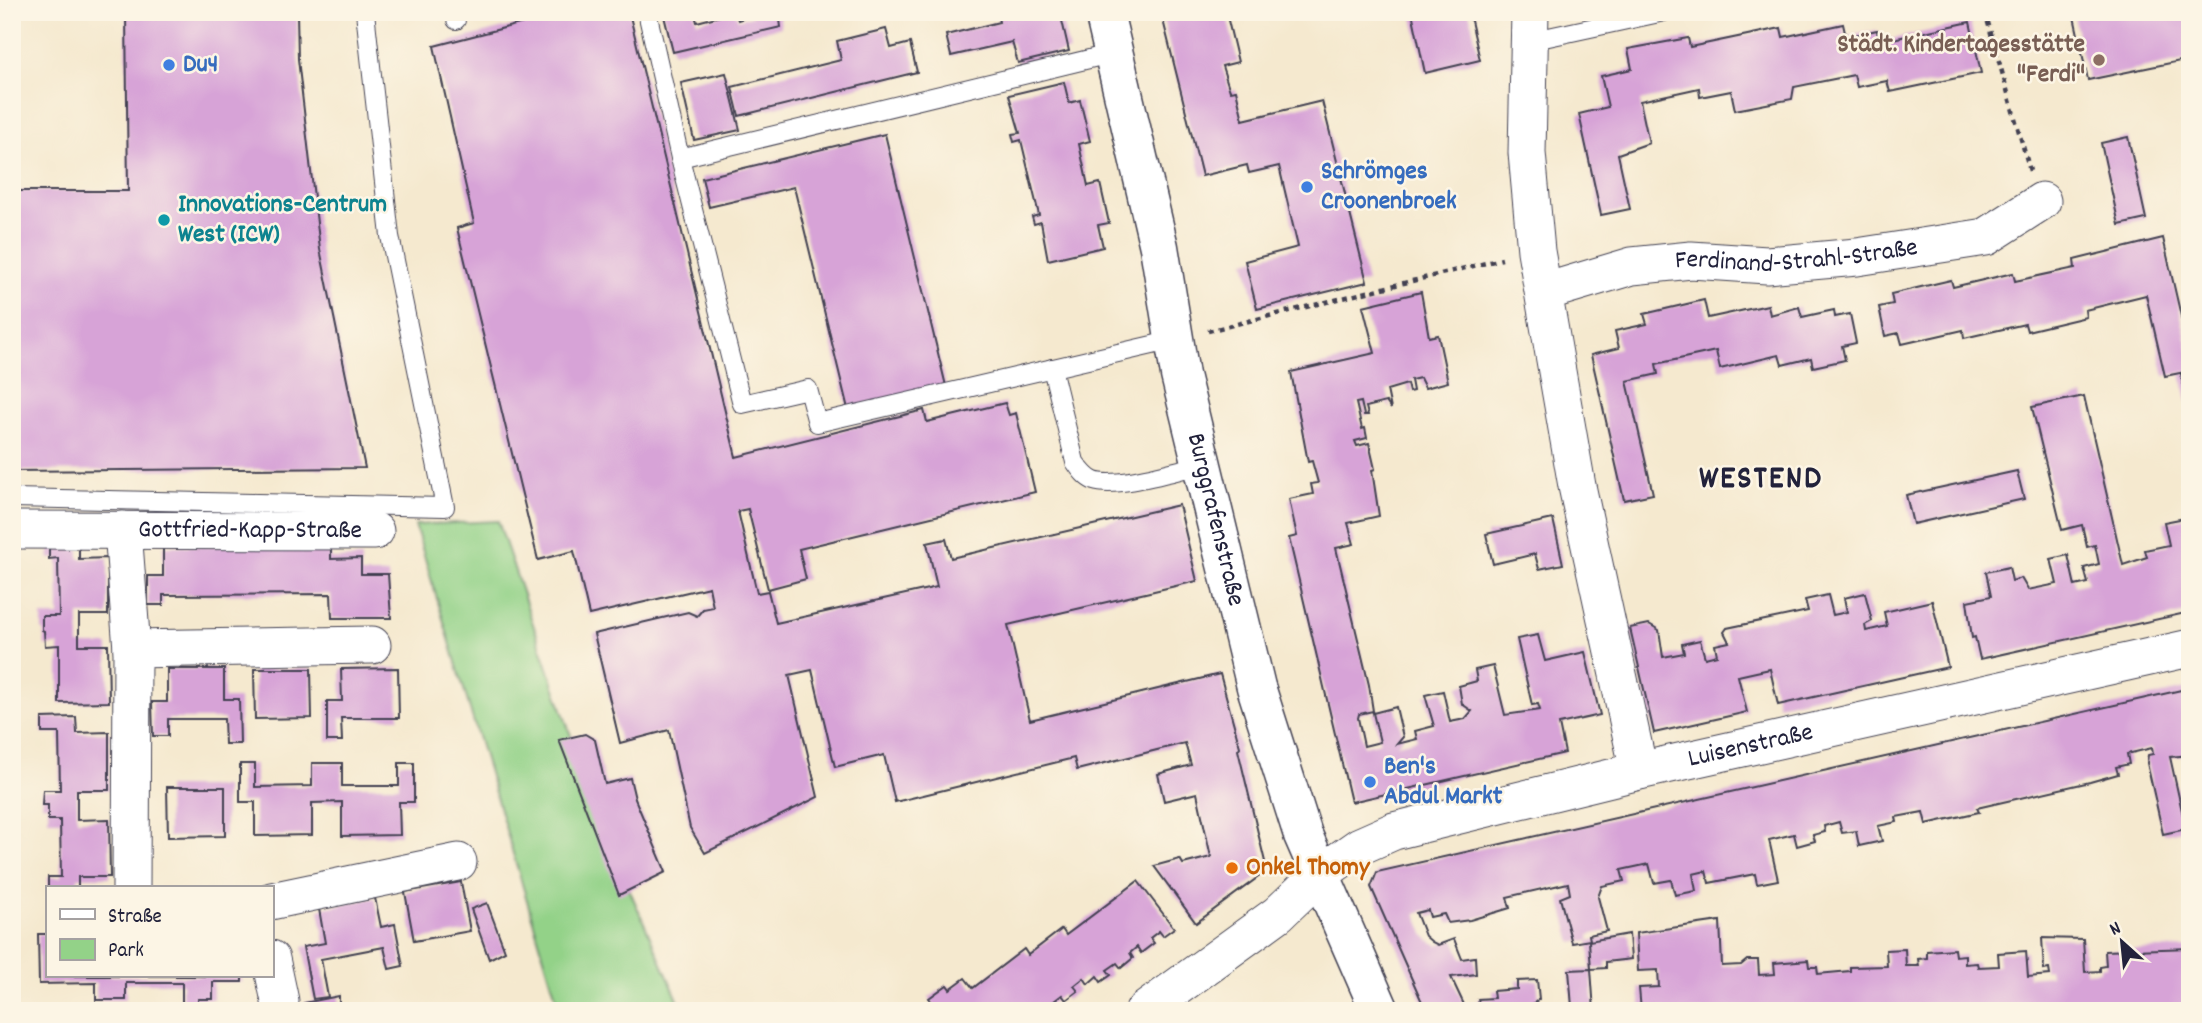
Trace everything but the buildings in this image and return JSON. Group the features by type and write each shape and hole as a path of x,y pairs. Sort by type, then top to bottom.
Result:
{"street":[{"name":"Burggrafenstraße","path":"1104,12 1159,247 1174,340 1202,465 1256,687 1303,835 1380,1011"},
{"path":"1530,27 1527,153 1536,251 1577,486 1639,771"},
{"name":"Ferdinand-Strahl-Straße","path":"1545,292 1632,266 1691,260 1767,265 1857,257 1986,237 2042,201"},
{"name":"Gottfried-Kapp-Straße","path":"12,530 375,531"},
{"name":"Gottfried-Kapp-Straße","path":"123,530 132,649 131,886"},
{"path":"132,649 372,645"},
{"name":"Luisenstraße","path":"1144,1011 1278,914 1320,874 1360,846 1394,831 1639,771 2190,648"},
{"path":"273,901 458,862"},
{"path":"273,968 280,1001"}],"lane":[{"path":"12,498 445,507 390,236 365,12"},
{"path":"647,12 680,158 742,404 807,389 817,424 1174,340"},
{"path":"1530,27 1664,12"},
{"path":"680,158 1114,53"},
{"path":"1052,368 1075,462 1089,478 1095,481 1118,481 1202,465"}],"path":[{"path":"1985,12 2025,159 2042,201"},
{"path":"1174,340 1536,251"}],"green space":[{"path":"498,521 603,830 683,1011 560,1011 415,525"}],"place":[{"name":"Städt. Kindertagesstätte \"Ferdi\"","path":"2099,60"},
{"name":"Du4","path":"169,65"},
{"name":"Schrömges Croonenbroek","path":"1307,187"},
{"name":"Innovations-Centrum West (ICW)","path":"164,220"},
{"name":"Ben's Abdul Markt","path":"1370,782"},
{"name":"Onkel Thomy","path":"1232,868"}],"district":[{"name":"WESTEND","path":"1761,480"}]}
